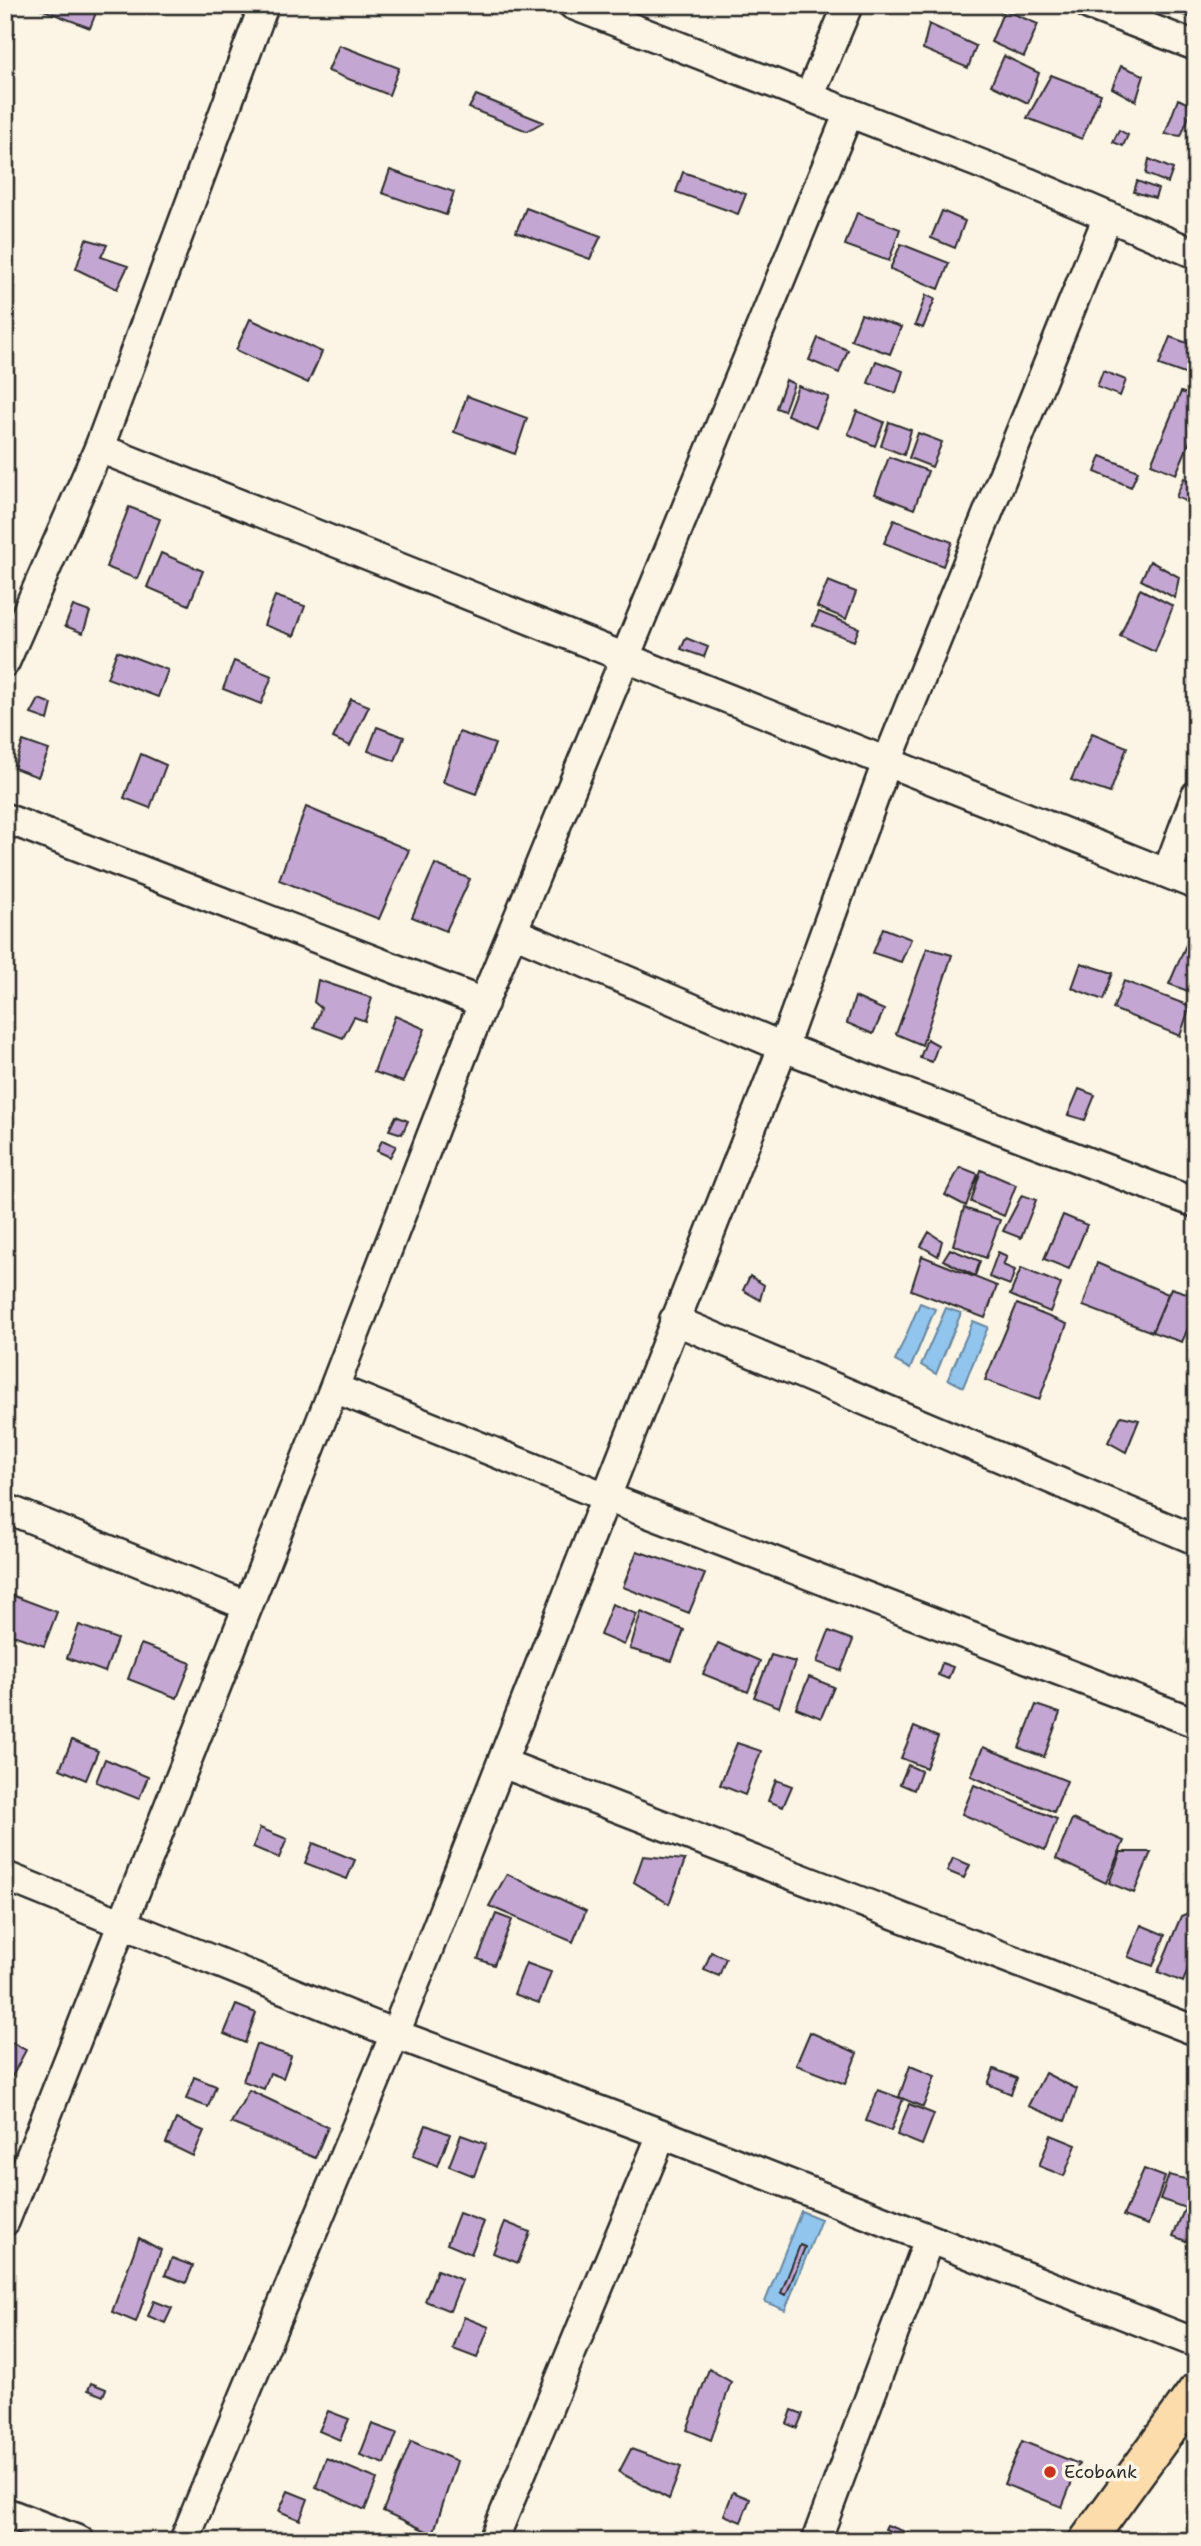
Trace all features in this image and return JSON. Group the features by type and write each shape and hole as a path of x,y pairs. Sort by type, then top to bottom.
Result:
{"main road":[{"path":"1087,2541 1196,2391"}],"street":[{"path":"5,662 99,448 264,5"},
{"path":"573,5 849,112 1196,254"},
{"path":"809,97 848,5"},
{"path":"1089,5 1196,46"},
{"path":"8,2204 124,1923 484,1003 849,112"},
{"path":"184,2541 395,2034 783,1047 887,762 1108,216"},
{"path":"99,448 1196,885"},
{"path":"1167,873 1196,795"},
{"path":"5,818 484,1003"},
{"path":"513,932 783,1047 1196,1203"},
{"path":"674,1320 1196,1540"},
{"path":"334,1388 606,1497 1196,1723"},
{"path":"5,1508 247,1606"},
{"path":"502,1763 1196,2031"},
{"path":"5,1876 395,2034 662,2134 1196,2343"},
{"path":"493,2541 662,2134"},
{"path":"816,2541 929,2239"},
{"path":"5,2512 80,2541"}],"water":[{"path":"920,1303 935,1309 910,1369 895,1361"},
{"path":"946,1308 961,1313 936,1374 921,1365"},
{"path":"973,1321 988,1327 963,1387 948,1379"},
{"path":"801,2211 821,2219 785,2310 765,2302"}],"building":[{"path":"43,5 99,5 90,28 41,9"},
{"path":"1178,5 1196,5 1196,20 1176,12"},
{"path":"1004,10 1038,24 1024,57 991,42"},
{"path":"929,24 976,46 968,68 923,49"},
{"path":"339,45 399,68 389,95 328,71"},
{"path":"1004,56 1039,73 1028,103 991,85"},
{"path":"1121,66 1144,75 1136,101 1112,88"},
{"path":"1051,75 1101,94 1082,139 1027,118"},
{"path":"476,95 543,122 527,131 469,108"},
{"path":"1178,99 1193,106 1181,136 1165,134"},
{"path":"1119,130 1128,135 1123,146 1113,142"},
{"path":"1149,159 1173,169 1168,183 1146,174"},
{"path":"390,170 454,192 446,215 382,193"},
{"path":"683,172 746,194 738,214 676,192"},
{"path":"1137,181 1158,189 1155,198 1134,192"},
{"path":"526,208 601,236 590,259 516,232"},
{"path":"942,211 965,221 955,248 931,238"},
{"path":"857,213 900,229 889,261 845,245"},
{"path":"86,239 107,245 101,257 128,266 117,289 76,269"},
{"path":"901,244 949,263 939,289 890,269"},
{"path":"926,295 935,299 923,328 915,325"},
{"path":"861,314 901,327 890,354 851,340"},
{"path":"250,319 322,352 308,383 236,350"},
{"path":"1170,337 1196,346 1196,378 1159,365"},
{"path":"818,338 848,350 839,373 809,360"},
{"path":"876,361 903,371 896,393 868,383"},
{"path":"1103,371 1126,380 1120,396 1097,387"},
{"path":"786,380 794,384 784,411 776,408"},
{"path":"798,386 829,397 816,427 787,415"},
{"path":"1181,392 1196,397 1196,427 1176,474 1151,464"},
{"path":"467,396 527,418 515,454 454,432"},
{"path":"857,411 884,422 875,446 848,434"},
{"path":"889,422 911,430 904,455 881,446"},
{"path":"918,433 942,442 932,467 909,458"},
{"path":"1101,456 1138,471 1131,487 1095,472"},
{"path":"889,457 928,471 914,509 875,494"},
{"path":"1184,478 1196,483 1195,505 1176,497"},
{"path":"129,507 160,519 137,579 106,567"},
{"path":"894,520 952,542 943,566 884,543"},
{"path":"161,553 203,571 189,605 147,587"},
{"path":"1150,561 1179,577 1175,598 1141,580"},
{"path":"828,581 856,592 846,619 817,607"},
{"path":"1140,589 1173,606 1155,652 1120,636"},
{"path":"275,596 305,606 294,636 264,625"},
{"path":"73,606 90,612 83,633 65,626"},
{"path":"819,612 859,628 854,641 813,625"},
{"path":"686,638 708,647 704,657 681,649"},
{"path":"117,651 168,670 158,697 107,678"},
{"path":"234,661 272,676 261,704 223,689"},
{"path":"39,699 52,704 48,720 31,714"},
{"path":"351,699 369,706 350,746 333,738"},
{"path":"377,727 404,737 395,761 368,751"},
{"path":"459,732 495,744 476,794 443,782"},
{"path":"1092,733 1127,747 1110,793 1071,780"},
{"path":"23,741 49,750 38,777 14,768"},
{"path":"141,754 166,765 150,808 124,798"},
{"path":"306,807 409,850 379,919 279,880"},
{"path":"435,864 470,879 446,931 412,917"},
{"path":"883,928 911,939 901,962 873,953"},
{"path":"1192,931 1196,932 1196,994 1169,984"},
{"path":"927,948 952,955 922,1045 896,1034"},
{"path":"1081,963 1113,973 1103,1000 1072,988"},
{"path":"318,980 372,998 365,1021 354,1017 343,1038 314,1027 321,1008 314,1002"},
{"path":"1124,981 1190,1006 1180,1036 1113,1009"},
{"path":"855,997 884,1010 873,1034 847,1023"},
{"path":"395,1016 425,1029 403,1082 374,1072"},
{"path":"927,1039 938,1045 932,1062 920,1058"},
{"path":"1079,1089 1095,1095 1085,1120 1068,1115"},
{"path":"396,1116 408,1121 402,1134 389,1130"},
{"path":"382,1140 396,1146 390,1157 377,1151"},
{"path":"960,1167 978,1174 966,1206 945,1195"},
{"path":"981,1170 1016,1185 1004,1216 971,1202"},
{"path":"1022,1195 1036,1200 1021,1238 1003,1231"},
{"path":"964,1208 1000,1220 986,1258 953,1245"},
{"path":"1063,1215 1087,1225 1069,1269 1044,1259"},
{"path":"929,1232 942,1241 938,1256 921,1246"},
{"path":"950,1249 980,1261 975,1276 943,1260"},
{"path":"998,1252 1007,1256 1003,1265 1015,1270 1010,1285 989,1277"},
{"path":"922,1256 997,1286 985,1318 911,1290"},
{"path":"1097,1263 1168,1294 1152,1332 1083,1306"},
{"path":"1021,1268 1061,1284 1050,1312 1010,1295"},
{"path":"750,1276 764,1285 760,1300 743,1290"},
{"path":"1171,1288 1196,1296 1196,1310 1182,1342 1152,1332"},
{"path":"1017,1304 1067,1324 1039,1400 985,1380"},
{"path":"1121,1416 1139,1420 1126,1452 1108,1442"},
{"path":"637,1551 705,1574 689,1613 623,1587"},
{"path":"6,1593 57,1612 44,1646 5,1632"},
{"path":"612,1604 637,1614 624,1645 600,1635"},
{"path":"641,1612 684,1630 672,1661 630,1649"},
{"path":"79,1625 117,1639 105,1672 67,1658"},
{"path":"829,1631 853,1640 841,1671 817,1662"},
{"path":"718,1643 760,1661 748,1692 703,1674"},
{"path":"141,1644 191,1663 177,1698 128,1679"},
{"path":"771,1655 795,1662 779,1707 754,1697"},
{"path":"942,1663 953,1667 948,1679 938,1675"},
{"path":"809,1677 834,1687 821,1718 796,1708"},
{"path":"1036,1705 1060,1713 1044,1757 1019,1748"},
{"path":"914,1727 938,1737 926,1768 901,1758"},
{"path":"72,1740 98,1751 86,1780 60,1769"},
{"path":"737,1743 761,1751 745,1795 720,1785"},
{"path":"983,1747 1067,1781 1054,1812 971,1776"},
{"path":"105,1759 148,1777 139,1799 96,1782"},
{"path":"908,1765 921,1771 914,1790 900,1784"},
{"path":"776,1780 792,1786 783,1807 768,1801"},
{"path":"974,1785 1057,1819 1045,1850 962,1814"},
{"path":"1072,1819 1124,1841 1106,1883 1056,1859"},
{"path":"260,1828 287,1839 279,1858 253,1847"},
{"path":"313,1843 355,1860 347,1879 305,1863"},
{"path":"1121,1852 1151,1852 1134,1893 1109,1883"},
{"path":"643,1856 685,1860 669,1904 634,1882"},
{"path":"953,1858 970,1865 964,1878 947,1871"},
{"path":"507,1874 586,1911 573,1942 489,1906"},
{"path":"1193,1911 1196,1916 1196,1948 1183,1982 1158,1972 1181,1916"},
{"path":"496,1914 512,1920 494,1965 478,1959"},
{"path":"1141,1925 1165,1935 1153,1966 1128,1957"},
{"path":"711,1952 726,1958 719,1976 704,1970"},
{"path":"526,1963 551,1972 539,2003 514,1994"},
{"path":"236,2005 256,2013 245,2043 224,2034"},
{"path":"810,2032 857,2053 845,2084 796,2065"},
{"path":"5,2039 26,2050 7,2086 5,2085"},
{"path":"256,2044 291,2056 283,2078 270,2073 264,2089 243,2081"},
{"path":"910,2066 935,2076 923,2107 899,2097"},
{"path":"994,2069 1017,2078 1011,2094 988,2084"},
{"path":"1045,2073 1077,2089 1065,2121 1028,2106"},
{"path":"194,2077 216,2086 208,2107 186,2099"},
{"path":"249,2090 328,2127 315,2158 231,2123"},
{"path":"878,2090 903,2099 891,2131 866,2121"},
{"path":"909,2104 934,2114 922,2145 897,2135"},
{"path":"176,2119 204,2131 193,2156 166,2143"},
{"path":"426,2125 450,2134 438,2166 413,2156"},
{"path":"461,2135 486,2144 474,2176 449,2166"},
{"path":"1051,2135 1076,2145 1064,2176 1039,2166"},
{"path":"1144,2169 1165,2177 1148,2225 1123,2216"},
{"path":"1169,2175 1193,2181 1185,2208 1160,2199"},
{"path":"1193,2189 1196,2191 1196,2245 1173,2236"},
{"path":"459,2213 484,2222 471,2254 447,2244"},
{"path":"505,2222 530,2232 518,2263 493,2253"},
{"path":"139,2238 161,2250 136,2322 112,2312"},
{"path":"800,2245 805,2247 786,2295 781,2293"},
{"path":"172,2258 193,2266 186,2283 165,2275"},
{"path":"437,2270 462,2280 450,2311 425,2301"},
{"path":"154,2301 172,2308 165,2323 148,2316"},
{"path":"464,2317 489,2327 477,2358 453,2349"},
{"path":"709,2369 731,2382 711,2440 687,2430"},
{"path":"91,2383 106,2389 103,2396 88,2390"},
{"path":"792,2410 803,2414 797,2428 787,2424"},
{"path":"328,2411 349,2419 340,2440 319,2431"},
{"path":"372,2424 397,2433 385,2464 360,2455"},
{"path":"411,2441 457,2461 433,2534 383,2511"},
{"path":"1022,2441 1079,2464 1062,2507 1004,2484"},
{"path":"631,2449 681,2467 669,2499 619,2472"},
{"path":"326,2458 377,2479 365,2510 316,2487"},
{"path":"288,2491 308,2499 300,2520 279,2511"},
{"path":"733,2492 750,2499 741,2522 724,2515"},
{"path":"887,2525 911,2534 909,2539 885,2529"}],"place":[{"name":"Ecobank","path":"1050,2472"}]}
